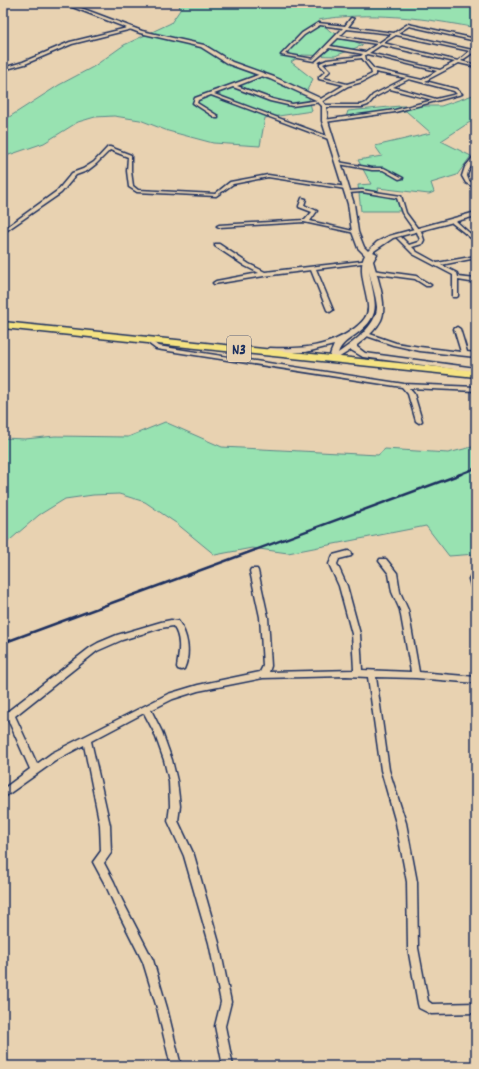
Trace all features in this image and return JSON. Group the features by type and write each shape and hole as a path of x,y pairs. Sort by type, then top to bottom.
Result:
{"highway":[{"name":"N3","path":"3,325 476,374"}],"street":[{"path":"64,3 130,28 202,46 230,63 313,96 324,106 325,121 351,204 355,232 361,248 369,258 380,307 376,322 364,334 333,359"},
{"path":"352,20 346,28 338,37 314,60 283,55 303,34 319,24 346,28 396,34 474,50"},
{"path":"347,85 320,78 328,71 321,64 362,57 408,25 476,40"},
{"path":"3,69 24,64 71,43 130,28"},
{"path":"338,37 381,44 476,66"},
{"path":"328,47 366,53 440,71"},
{"path":"422,81 458,62 474,50"},
{"path":"325,121 395,110 460,94 455,90 373,70 362,57"},
{"path":"232,85 282,103 292,105 320,101 347,85 368,78 375,72 373,70"},
{"path":"217,117 196,103 196,99 261,75"},
{"path":"324,106 356,106 367,104 374,96 409,78"},
{"path":"391,88 443,102"},
{"path":"211,94 331,139"},
{"path":"3,232 59,192 74,174 85,170 95,163 109,148 130,156 129,171 131,187 137,191 216,195 232,183 268,176 347,190 396,196 402,202 404,213 422,240 420,243 408,247"},
{"path":"476,156 466,169 465,176 466,181 476,187"},
{"path":"339,163 372,169 384,169 401,178"},
{"path":"304,199 301,206 315,211 307,221"},
{"path":"333,359 333,352 338,345 360,327 370,316 372,308 369,258 381,242 476,214"},
{"path":"216,284 264,274 313,269 369,258 387,243 417,231 476,217"},
{"path":"219,226 307,221 355,232"},
{"path":"454,222 476,241"},
{"path":"399,238 415,253 451,271 456,278 455,296"},
{"path":"217,245 247,265 264,274"},
{"path":"437,264 476,257"},
{"path":"313,269 330,310"},
{"path":"372,272 416,278 428,285"},
{"path":"456,278 476,281"},
{"path":"457,329 465,354"},
{"path":"364,334 410,347 476,355"},
{"path":"146,339 156,347 404,386 476,388"},
{"path":"232,348 309,350 324,348 344,339"},
{"path":"353,343 353,348 355,351 363,355 476,370"},
{"path":"404,386 411,394 419,421"},
{"path":"348,554 336,556 333,564 343,586 356,634 358,674"},
{"path":"383,561 393,573 396,592 404,610 416,675"},
{"path":"254,571 264,617 267,666 263,675"},
{"path":"476,574 473,579 476,591"},
{"path":"35,770 10,715 94,649 128,634 164,624 175,623 180,628 185,643 181,667"},
{"path":"3,794 56,756 171,696 198,688 263,675 346,673 372,675 416,675 476,680"},
{"path":"372,675 385,770 401,823 412,882 413,948 422,1004 431,1008 476,1008"},
{"path":"146,708 158,732 168,760 173,780 175,806 173,821 189,855 214,943 226,1002 220,1026 228,1066"},
{"path":"87,740 105,825 106,853 98,862 148,960 162,1008 176,1066"}],"green space":[{"path":"179,3 457,3 476,9 476,28 438,21 397,17 356,16 318,20 330,31 363,45 335,56 302,55 291,62 313,79 307,90 312,111 265,118 260,146 213,143 168,131 140,120 114,116 95,117 78,122 44,143 3,157 3,121 59,85 93,67 124,45 171,23 180,10"},
{"path":"476,94 476,124 470,122 441,141 471,156 457,175 431,183 434,192 429,194 378,188 380,196 395,196 401,211 361,211 358,185 371,184 358,160 382,156 375,146 431,133 406,111 345,120 348,111 400,106 441,106"},
{"path":"165,422 222,447 378,455 385,449 448,453 476,446 476,554 449,556 426,526 288,553 252,548 215,555 176,523 145,502 119,494 93,495 65,499 39,515 3,546 3,438 25,439 55,436 128,437"}],"railway":[{"path":"458,475 476,468"},
{"path":"3,643 461,474"}]}
